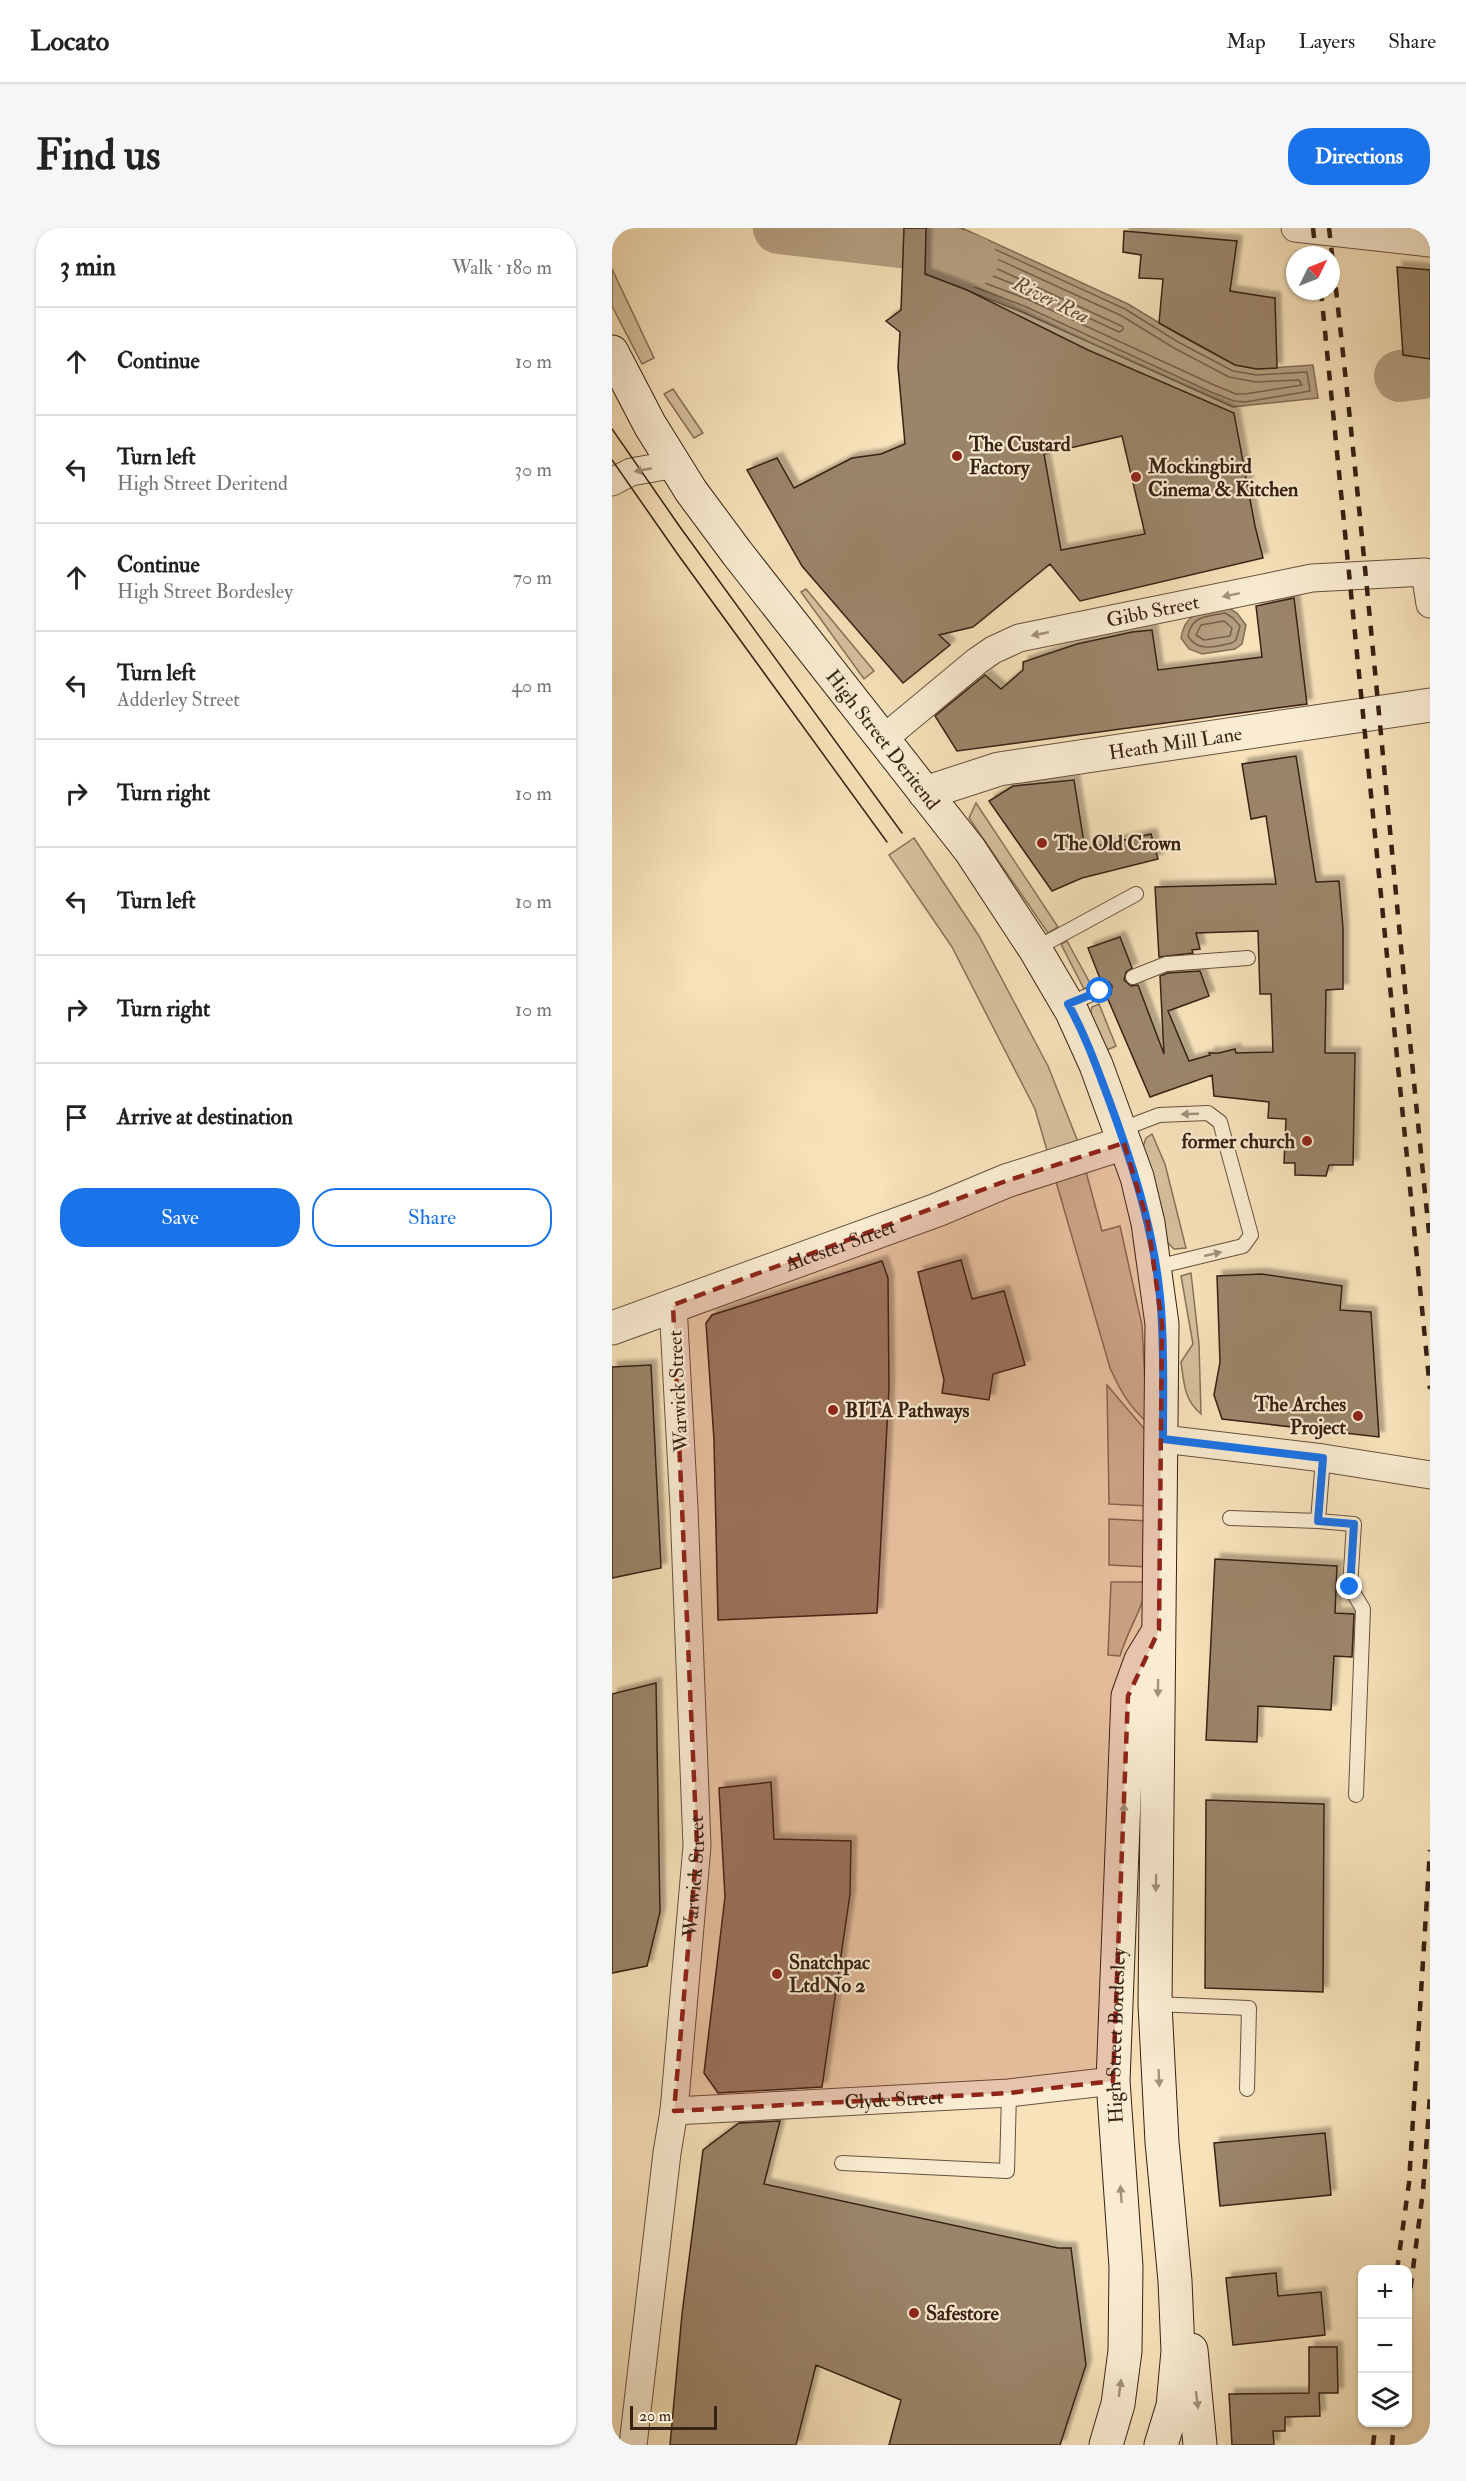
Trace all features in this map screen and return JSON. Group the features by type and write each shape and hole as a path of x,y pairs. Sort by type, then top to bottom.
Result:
{"main road":[{"name":"High Street Deritend","path":"612,352 650,425 691,491 882,740 970,850 1035,949 1068,1004 1096,1065 1122,1136"},
{"name":"Heath Mill Lane","path":"925,793 999,769 1430,705"},
{"name":"Alcester Street","path":"612,1328 938,1210 1122,1136"},
{"name":"High Street Bordesley","path":"1122,1136 1146,1212 1156,1267 1162,1324 1163,1439 1155,2004 1162,2142 1175,2281 1177,2362 1173,2406 1161,2445"},
{"name":"High Street Bordesley","path":"1106,2445 1118,2404 1125,2351 1126,2267 1113,2081 1128,1696 1141,1660 1159,1630"},
{"path":"1175,2281 1192,2354 1200,2445"}],"street":[{"path":"1295,228 1430,243"},
{"path":"612,482 631,472 676,464"},
{"name":"Gibb Street","path":"882,740 977,661 993,650 1019,638 1312,578 1425,572 1430,604"},
{"name":"Warwick Street","path":"633,2445 667,2153 674,2111 697,1846 684,1508 673,1305"},
{"path":"1163,1439 1323,1458 1430,1475"},
{"name":"Clyde Street","path":"674,2111 1009,2093 1113,2081"}],"lane":[{"path":"1035,949 1136,894"},
{"path":"1133,977 1166,964 1248,958"},
{"path":"1068,1004 1104,989"},
{"path":"1122,1136 1159,1115 1208,1113 1220,1122 1251,1235 1243,1246 1156,1267"},
{"path":"1318,1521 1323,1458"},
{"path":"1230,1518 1354,1524 1350,1587 1363,1610 1356,1795"},
{"path":"1155,2004 1249,2008 1247,2090"},
{"path":"842,2163 1007,2171 1009,2093"}],"highlighted area":[{"path":"1124,1143 1148,1223 1162,1324 1159,1630 1128,1696 1113,2081 1009,2093 674,2111 697,1846 673,1305 1006,1181"}],"shaded area":[{"path":"612,269 654,358 642,364 612,306"},
{"path":"673,389 703,433 694,438 664,394"},
{"path":"806,589 874,671 864,679 801,592"},
{"path":"976,803 1058,927 1048,933 969,818"},
{"path":"914,838 979,936 1048,1066 1078,1142 1102,1231 1120,1226 1142,1325 1147,1422 1126,1398 1110,1368 1035,1109 952,947 889,855"},
{"path":"1067,941 1091,985 1084,989 1061,944"},
{"path":"1099,1004 1116,1046 1105,1051 1090,1014 1092,1007"},
{"path":"1152,1134 1165,1164 1186,1248 1174,1249 1165,1240 1142,1150 1146,1138"},
{"path":"1191,1273 1199,1344 1201,1414 1188,1397 1181,1362 1193,1344 1181,1276"},
{"path":"1107,1385 1147,1432 1149,1506 1109,1504"},
{"path":"1109,1519 1149,1521 1149,1567 1109,1565"},
{"path":"1111,1582 1149,1582 1120,1656 1108,1655"}],"water":[{"path":"926,228 962,228 1128,304 1235,365 1257,369 1313,365 1318,398 1233,407 1022,312 925,274"},
{"path":"1430,344 1430,387 1406,386 1404,346"},
{"path":"1227,607 1237,613 1246,625 1242,644 1235,649 1202,654 1189,649 1181,638 1183,629 1191,617 1203,611"}],"building":[{"name":"The Custard Factory","path":"904,228 926,228 925,274 967,290 1088,350 1234,413 1263,558 1080,601 1050,564 973,627 939,635 950,645 903,683 802,566 747,470 777,458 794,488 852,458 881,454 905,444 898,367 900,332 886,321 901,310","holes":["1122,436 1145,534 1061,550 1044,454"]},
{"path":"1124,231 1237,241 1230,291 1275,298 1277,368 1257,369 1235,365 1159,323 1163,279 1139,278 1141,255 1123,252"},
{"path":"1397,267 1430,270 1430,359 1403,355"},
{"path":"1294,598 1307,704 957,751 935,716 985,675 1001,689 1023,670 1023,662 1077,644 1132,632 1152,630 1158,670 1262,657 1256,606"},
{"path":"1296,756 1316,882 1339,881 1343,928 1343,989 1326,990 1325,1053 1355,1053 1353,1165 1329,1165 1326,1176 1295,1175 1295,1163 1284,1163 1286,1119 1268,1118 1269,1102 1214,1096 1212,1075 1150,1097 1107,997 1111,994 1112,986 1109,982 1101,981 1088,948 1120,937 1132,968 1126,972 1124,980 1131,986 1138,985 1164,1054 1160,976 1168,973 1200,971 1209,996 1168,1011 1189,1061 1210,1055 1209,1053 1235,1049 1236,1053 1273,1052 1271,994 1260,994 1258,931 1196,933 1200,949 1192,950 1193,953 1159,957 1155,887 1276,884 1266,816 1251,819 1242,764"},
{"name":"The Old Crown","path":"1074,780 1085,849 1151,834 1158,859 1082,878 1052,891 989,801 1013,786"},
{"path":"961,1260 972,1299 1004,1291 1025,1365 993,1374 989,1400 942,1393 944,1380 918,1272"},
{"path":"882,1261 888,1278 889,1388 877,1613 718,1620 714,1440 706,1323 712,1315"},
{"path":"1262,1274 1342,1286 1340,1310 1371,1312 1379,1437 1222,1419 1214,1395 1220,1362 1217,1276"},
{"path":"651,1365 661,1568 612,1578 612,1367"},
{"path":"1215,1559 1337,1566 1335,1613 1354,1614 1352,1657 1334,1656 1331,1710 1258,1706 1257,1742 1206,1740"},
{"path":"656,1683 660,1912 647,1966 612,1973 612,1694"},
{"path":"771,1782 774,1839 851,1841 850,1894 822,2087 718,2093 704,2073 725,1897 719,1788"},
{"path":"1206,1800 1324,1804 1323,1992 1205,1988"},
{"name":"Safestore","path":"780,2121 764,2184 1058,2248 1071,2248 1086,2365 1060,2445 889,2445 901,2400 816,2365 796,2445 670,2445 682,2314 703,2150 739,2123"},
{"path":"1325,2133 1331,2195 1220,2206 1214,2143"},
{"path":"1276,2273 1278,2296 1321,2292 1325,2335 1233,2345 1226,2278"},
{"path":"1309,2347 1337,2347 1338,2393 1319,2393 1320,2416 1285,2417 1285,2431 1273,2431 1274,2445 1232,2445 1229,2394 1309,2393"}],"waterway":[{"name":"River Rea","path":"779,228 926,245 972,261"},
{"name":"River Rea","path":"1400,376 1430,372"}],"tram line":[{"path":"612,429 680,527 902,833"},
{"path":"612,460 887,842"}],"railway":[{"path":"1313,228 1315,246"},
{"path":"1329,228 1430,1242"},
{"path":"1322,300 1430,1389"},
{"path":"1398,2265 1409,2183 1430,1850"},
{"path":"1412,2277 1423,2191 1430,2095"},
{"path":"1373,2445 1375,2427"},
{"path":"1392,2445 1394,2427"}],"place":[{"name":"The Custard Factory","path":"957,456"},
{"name":"Mockingbird Cinema & Kitchen","path":"1136,477"},
{"name":"The Old Crown","path":"1042,843"},
{"name":"former church","path":"1307,1141"},
{"name":"BITA Pathways","path":"833,1410"},
{"name":"The Arches Project","path":"1358,1416"},
{"name":"Snatchpac Ltd No 2","path":"777,1974"},
{"name":"Safestore","path":"914,2313"}],"route":[{"path":"1100,991 1068,1004 1096,1065 1120,1130 1137,1177 1148,1223 1156,1267 1162,1324 1163,1439 1323,1458 1318,1521 1354,1524 1350,1587"}]}
